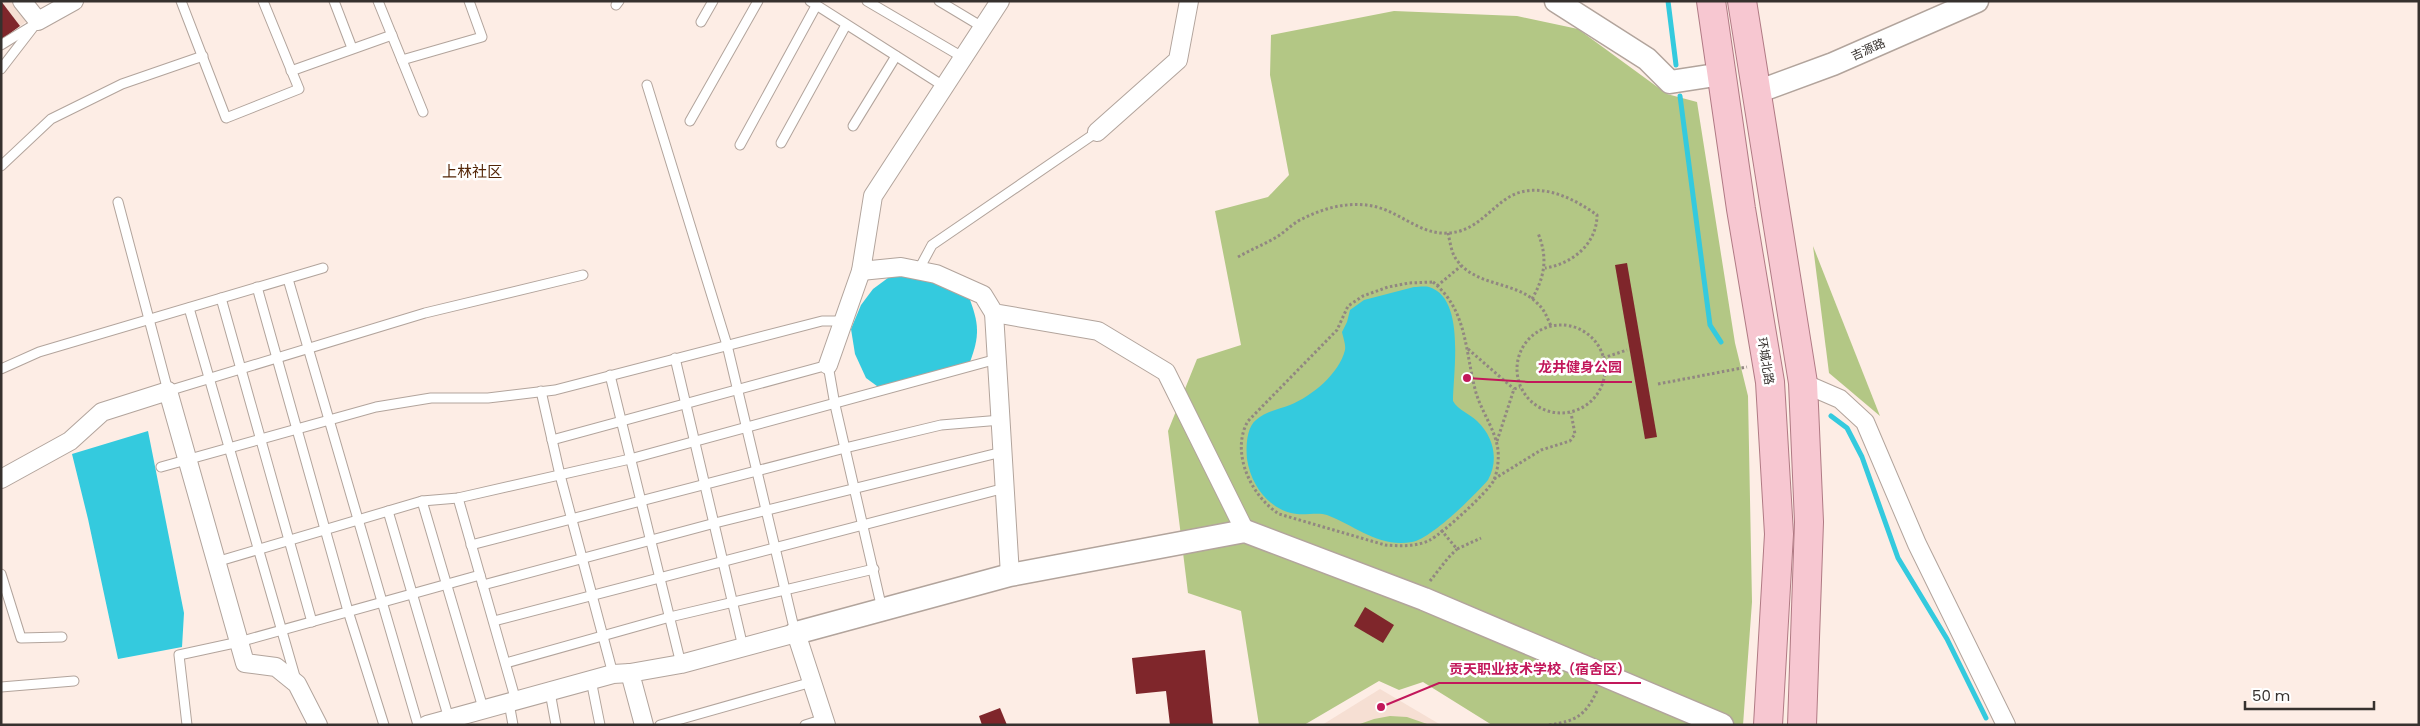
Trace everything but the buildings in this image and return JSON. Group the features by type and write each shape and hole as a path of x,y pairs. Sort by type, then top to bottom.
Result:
{"main road":[{"name":"环城北路","path":"1711,1 1741,209 1770,382 1779,534 1768,725"},
{"path":"1742,1 1803,382 1809,522 1802,725"},
{"path":"1722,74 1755,80"}],"street":[{"path":"22,1 38,21 74,1"},
{"path":"828,365 862,271 873,196 1000,1"},
{"path":"1097,132 1178,60 1189,1"},
{"path":"1556,1 1647,59 1670,82 1722,74"},
{"name":"吉源路","path":"1755,80 1833,64 1977,1"},
{"path":"862,271 901,267 936,274 983,295 994,313 1010,575"},
{"path":"994,313 1098,331 1166,372 1245,531"},
{"path":"1803,382 1840,399 1865,422 1917,544 2006,725"},
{"path":"1,479 70,441 102,412 168,392 245,663 276,667 297,684 318,725"},
{"path":"427,725 460,719 483,708 591,680 621,673 681,664 1010,575 1245,531 1424,599 1722,725"},
{"path":"796,632 825,722"},
{"path":"621,673 644,725"}],"lane":[{"path":"181,1 226,118 299,89 263,1"},
{"path":"334,1 352,48"},
{"path":"378,1 423,112"},
{"path":"402,60 482,37 469,1"},
{"path":"701,22 713,1"},
{"path":"690,122 758,1"},
{"path":"867,1 964,58"},
{"path":"939,1 984,28"},
{"path":"740,144 813,3 945,87"},
{"path":"1,45 38,21"},
{"path":"1,69 38,21"},
{"path":"782,143 846,25"},
{"path":"291,71 392,35"},
{"path":"1,166 51,119 122,84 203,56"},
{"path":"853,126 896,56"},
{"path":"647,85 727,345 796,632"},
{"path":"918,271 932,245 1097,132"},
{"path":"118,202 168,392 425,313 583,275"},
{"path":"1,369 39,352 323,268"},
{"path":"288,279 331,420 418,725"},
{"path":"257,287 348,612 384,725"},
{"path":"221,298 312,622"},
{"path":"189,308 297,684"},
{"path":"161,467 376,408 431,398 488,398 555,390 822,321 845,321"},
{"path":"675,358 743,647"},
{"path":"216,562 422,501 458,498 630,459 835,405 997,359"},
{"path":"552,440 828,365 835,405 874,568 882,610"},
{"path":"610,375 681,664"},
{"path":"542,392 560,475 602,635 621,673"},
{"path":"471,545 941,425 1000,420"},
{"path":"483,585 715,523 1002,452"},
{"path":"494,621 1005,488"},
{"path":"458,498 506,663 512,702 513,725"},
{"path":"422,501 483,708"},
{"path":"388,511 412,594 460,719"},
{"path":"506,663 670,617 874,568"},
{"path":"1,574 22,638 62,637"},
{"path":"187,725 179,655 238,642 480,575"},
{"path":"591,680 600,725"},
{"path":"1,687 74,681"},
{"path":"660,725 812,682"},
{"path":"550,692 556,725"},
{"path":"805,725 825,722"}],"path":[{"path":"1238,257 1276,238 1298,221 1324,209 1343,205 1375,207 1388,211 1416,226 1448,233 1479,223 1505,199 1516,193 1542,189 1553,192 1597,215 1597,224 1591,239 1581,251 1567,262 1545,268"},
{"path":"1448,233 1454,257 1461,266 1478,278 1532,299 1545,313 1551,326"},
{"path":"1532,299 1541,284 1545,268 1543,246 1538,233"},
{"path":"1436,286 1461,266"},
{"path":"1432,282 1436,286 1452,303 1459,316 1468,349 1475,391 1497,441 1498,460 1494,479 1486,492 1430,540 1418,544 1399,546 1385,545 1279,514 1268,508 1250,482 1241,448 1242,430 1248,420 1337,330 1348,306 1363,296 1388,287 1432,282"},
{"path":"1567,325 1579,328 1597,343 1603,358 1604,379 1600,390 1588,404 1572,413 1547,412 1531,402 1520,387 1516,364 1520,352 1534,333 1551,326 1567,325"},
{"path":"1468,349 1514,389"},
{"path":"1603,358 1627,350"},
{"path":"1658,384 1767,363"},
{"path":"1514,389 1520,387"},
{"path":"1497,441 1514,389"},
{"path":"1494,479 1541,450 1570,441 1575,434 1572,413"},
{"path":"1441,530 1457,549"},
{"path":"1424,599 1430,580 1448,558 1457,549 1481,538"},
{"path":"1549,725 1577,719 1592,702 1605,675"}],"shaded area":[{"path":"1,1 12,1 27,21 1,40"},
{"path":"1380,689 1441,725 1322,725"}],"green space":[{"path":"1394,11 1517,16 1578,29 1667,94 1697,102 1735,343 1748,396 1752,602 1743,725 1492,725 1423,682 1399,690 1379,681 1304,725 1259,725 1241,611 1188,593 1168,431 1197,359 1241,345 1215,211 1268,197 1289,175 1270,75 1271,35"},
{"path":"1813,246 1880,416 1829,373"},
{"path":"1390,716 1407,717 1430,725 1357,725"}],"water":[{"path":"914,274 969,297 977,329 973,353 970,362 881,389 866,378 855,354 851,329 861,305 873,289 892,275"},
{"path":"1414,287 1429,287 1441,294 1448,306 1453,321 1455,338 1453,401 1483,427 1491,441 1494,457 1488,480 1441,525 1412,542 1389,542 1368,535 1327,515 1297,514 1278,508 1263,496 1249,469 1247,444 1250,428 1256,420 1264,415 1307,396 1331,376 1342,359 1345,350 1342,332 1350,310 1364,300"},
{"path":"148,431 184,613 182,647 118,659 72,454"}],"waterway":[{"path":"1668,1 1676,65"},
{"path":"1680,96 1710,325 1721,342"},
{"path":"1831,416 1847,428 1862,457 1898,558 1947,639 1986,718"}],"place":[{"name":"龙井健身公园","path":"1467,378"},
{"name":"贡天职业技术学校（宿舍区）","path":"1381,707"}],"district":[{"name":"上林社区","path":"472,171"}]}
